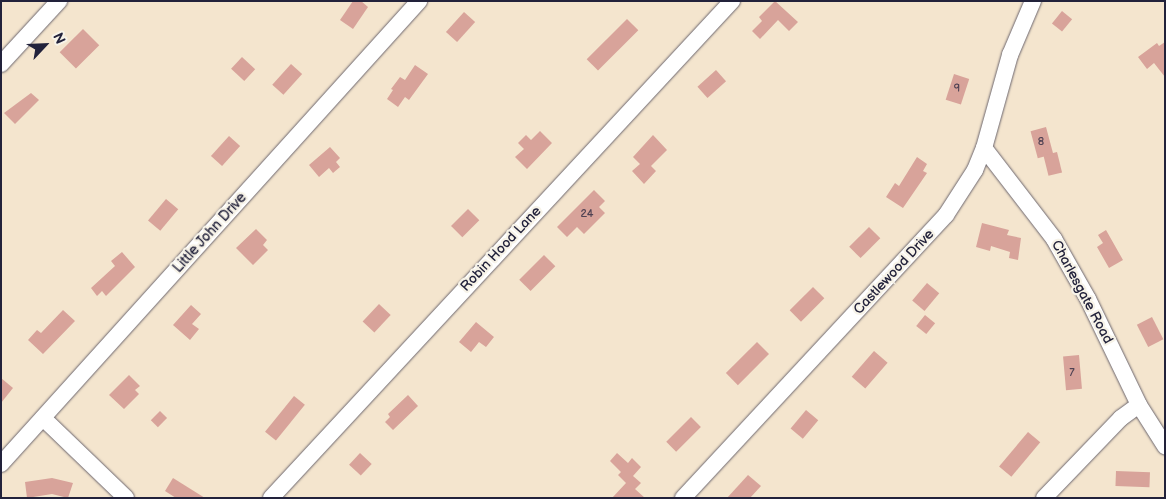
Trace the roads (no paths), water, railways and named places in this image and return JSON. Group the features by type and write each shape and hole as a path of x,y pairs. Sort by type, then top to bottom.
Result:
{"street":[{"path":"1,64 59,1"},
{"name":"Little John Drive","path":"1,464 419,1"},
{"name":"Robin Hood Lane","path":"271,498 732,1"},
{"name":"Castlewood Drive","path":"683,498 946,216 984,148 1010,55 1033,1"},
{"name":"Charlesgate Road","path":"984,148 1054,239 1088,298 1139,405 1165,446"},
{"path":"1044,498 1121,418 1139,405"},
{"path":"43,418 126,498"}]}
